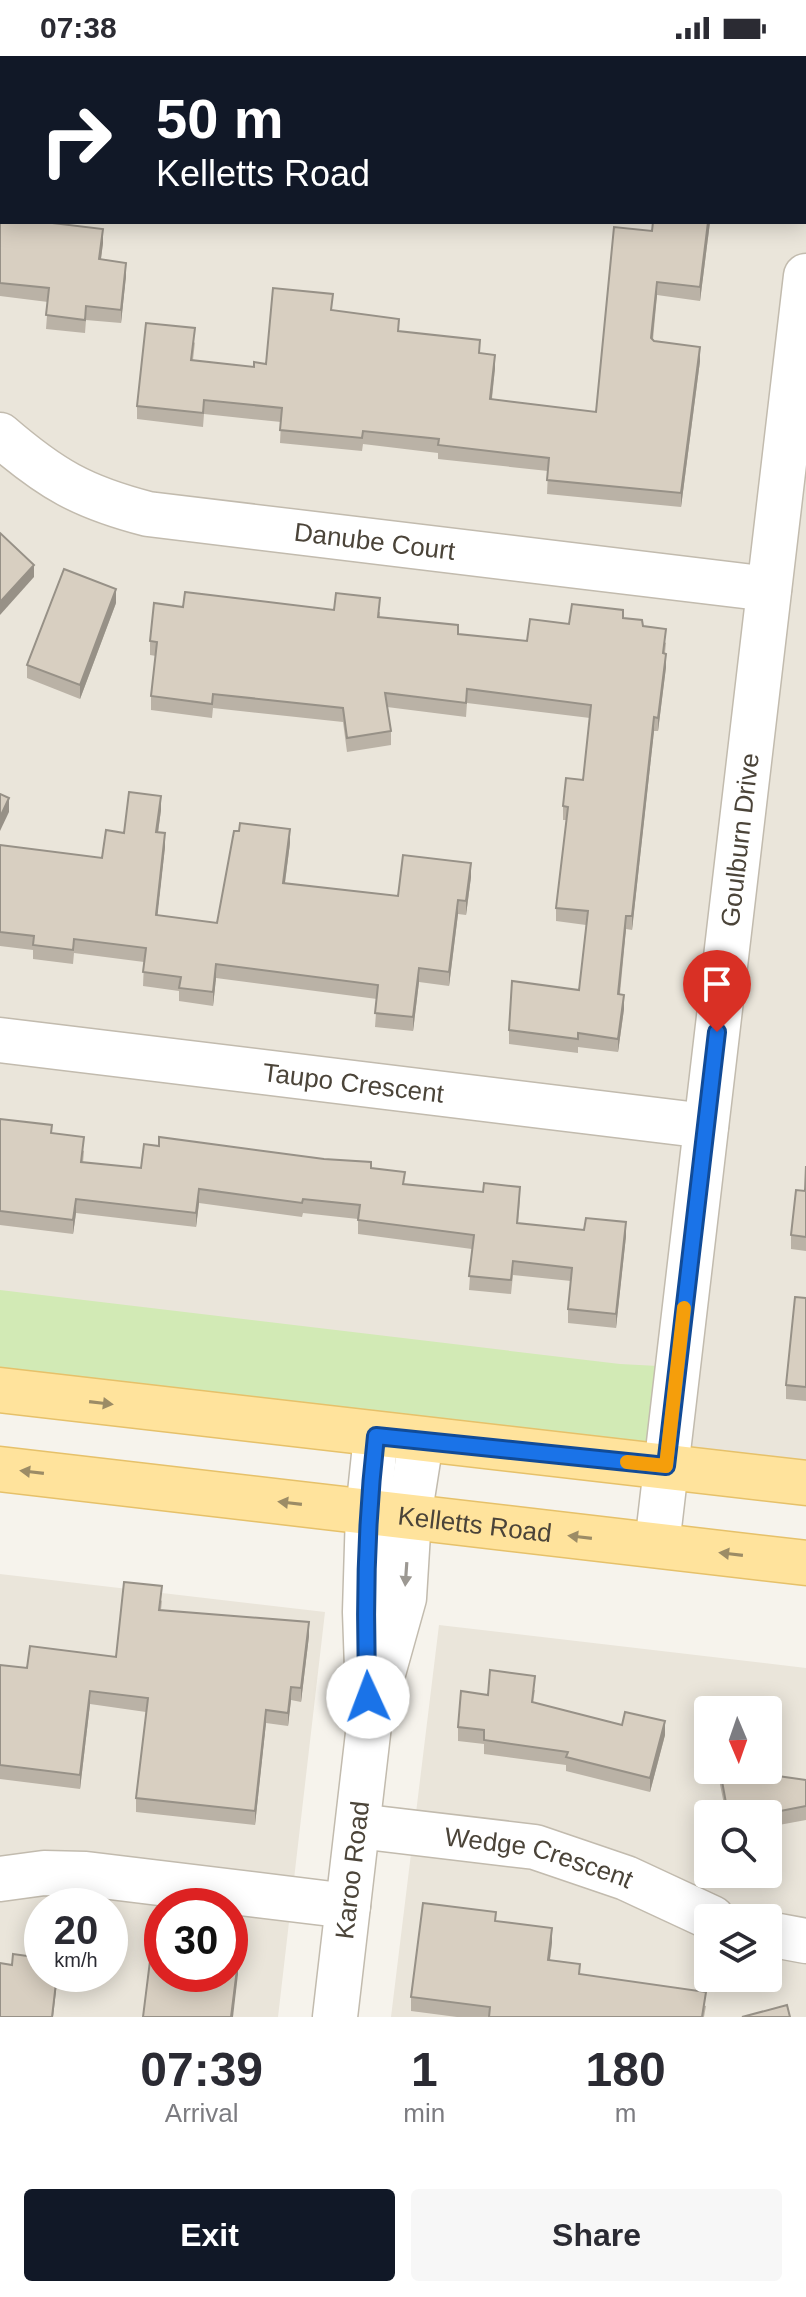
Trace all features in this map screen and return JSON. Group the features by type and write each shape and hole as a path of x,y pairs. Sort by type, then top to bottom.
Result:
{"main road":[{"path":"0,1390 376,1436 806,1483"},
{"name":"Kelletts Road","path":"0,1469 806,1563"}],"street":[{"name":"Goulburn Drive","path":"657,1545 806,276"},
{"name":"Danube Court","path":"0,435 65,486 100,502 148,514 769,589"},
{"name":"Taupo Crescent","path":"0,1040 706,1126"},
{"name":"Karoo Road","path":"335,2017 369,1725 404,1598 376,1436"},
{"name":"Karoo Road","path":"388,1514 421,1441"},
{"name":"Wedge Crescent","path":"358,1826 535,1847 626,1878 694,1910"},
{"path":"0,1879 44,1873 86,1874 348,1906"},
{"path":"782,1937 806,1941"}],"shaded area":[{"path":"0,224 806,224 806,1483 0,1390"},
{"path":"0,1574 325,1612 278,2017 0,2017"},
{"path":"439,1625 806,1668 806,2017 391,2017"}],"green space":[{"path":"0,1290 620,1364 677,1367 666,1466 0,1390"}],"building":[{"path":"0,224 61,224 103,229 99,259 126,263 121,310 86,306 85,320 46,315 49,288 0,283"},
{"path":"653,224 708,224 700,287 657,282 651,338 654,341 700,347 681,493 547,480 549,458 438,445 439,439 363,431 362,438 280,430 282,408 204,400 203,413 137,406 146,323 195,328 191,360 254,367 254,362 266,364 273,288 333,294 331,310 399,319 398,331 480,340 479,353 495,355 490,399 596,412 614,227 652,231"},
{"path":"0,533 34,565 0,602"},
{"path":"64,569 116,589 80,685 27,665"},
{"path":"185,592 334,610 336,593 380,598 378,617 458,625 458,634 527,641 530,619 569,624 572,604 623,610 623,618 642,620 643,626 666,629 663,653 666,654 658,718 654,717 632,916 626,916 618,994 624,995 618,1039 578,1033 578,1039 509,1030 512,981 579,990 588,911 556,908 568,807 563,806 566,778 583,780 591,705 467,689 466,703 385,693 391,731 347,738 343,708 213,694 212,704 151,696 157,642 150,641 154,603 183,607"},
{"path":"129,792 161,796 156,832 165,833 156,915 217,923 234,831 239,831 240,823 290,829 283,883 398,896 403,855 471,863 466,901 458,900 449,972 419,968 413,1017 375,1013 378,985 216,964 213,992 179,988 181,977 143,972 146,948 74,939 73,950 33,945 34,936 0,932 0,845 102,858 106,830 124,833"},
{"path":"0,794 9,798 0,817"},
{"path":"0,1119 52,1125 51,1133 84,1137 81,1162 141,1168 144,1144 159,1146 159,1137 324,1159 371,1162 371,1168 405,1172 403,1184 483,1192 484,1183 520,1187 517,1223 584,1230 586,1218 626,1222 616,1314 568,1309 572,1268 513,1261 511,1280 469,1276 474,1235 358,1220 360,1205 303,1199 302,1203 199,1189 196,1213 76,1199 73,1220 0,1211"},
{"path":"806,1166 806,1237 791,1235 796,1190 805,1191"},
{"path":"795,1297 806,1298 806,1387 786,1385"},
{"path":"124,1582 162,1586 159,1610 309,1622 301,1688 291,1687 288,1713 266,1710 255,1811 136,1798 148,1698 90,1691 80,1775 0,1765 0,1665 27,1668 30,1646 116,1657"},
{"path":"490,1670 535,1676 532,1702 622,1725 625,1712 665,1721 650,1778 566,1757 568,1752 484,1740 484,1730 458,1727 461,1691 488,1695"},
{"path":"782,1777 806,1780 806,1806 782,1811 782,1800 725,1800 723,1784 782,1784"},
{"path":"423,1903 496,1912 495,1921 552,1928 548,1960 580,1964 579,1974 706,1992 702,2017 489,2017 490,2007 411,1997"},
{"path":"13,1954 24,1956 24,1992 55,1992 52,2017 0,2017 0,1963 12,1965"},
{"path":"146,1992 234,1992 231,2017 143,2017"},
{"path":"787,2005 790,2017 742,2017"}],"slow traffic":[{"path":"627,1462 666,1466 684,1308"}],"route":[{"path":"368,1697 365,1612 368,1512 376,1436 666,1466 717,1032"}]}
